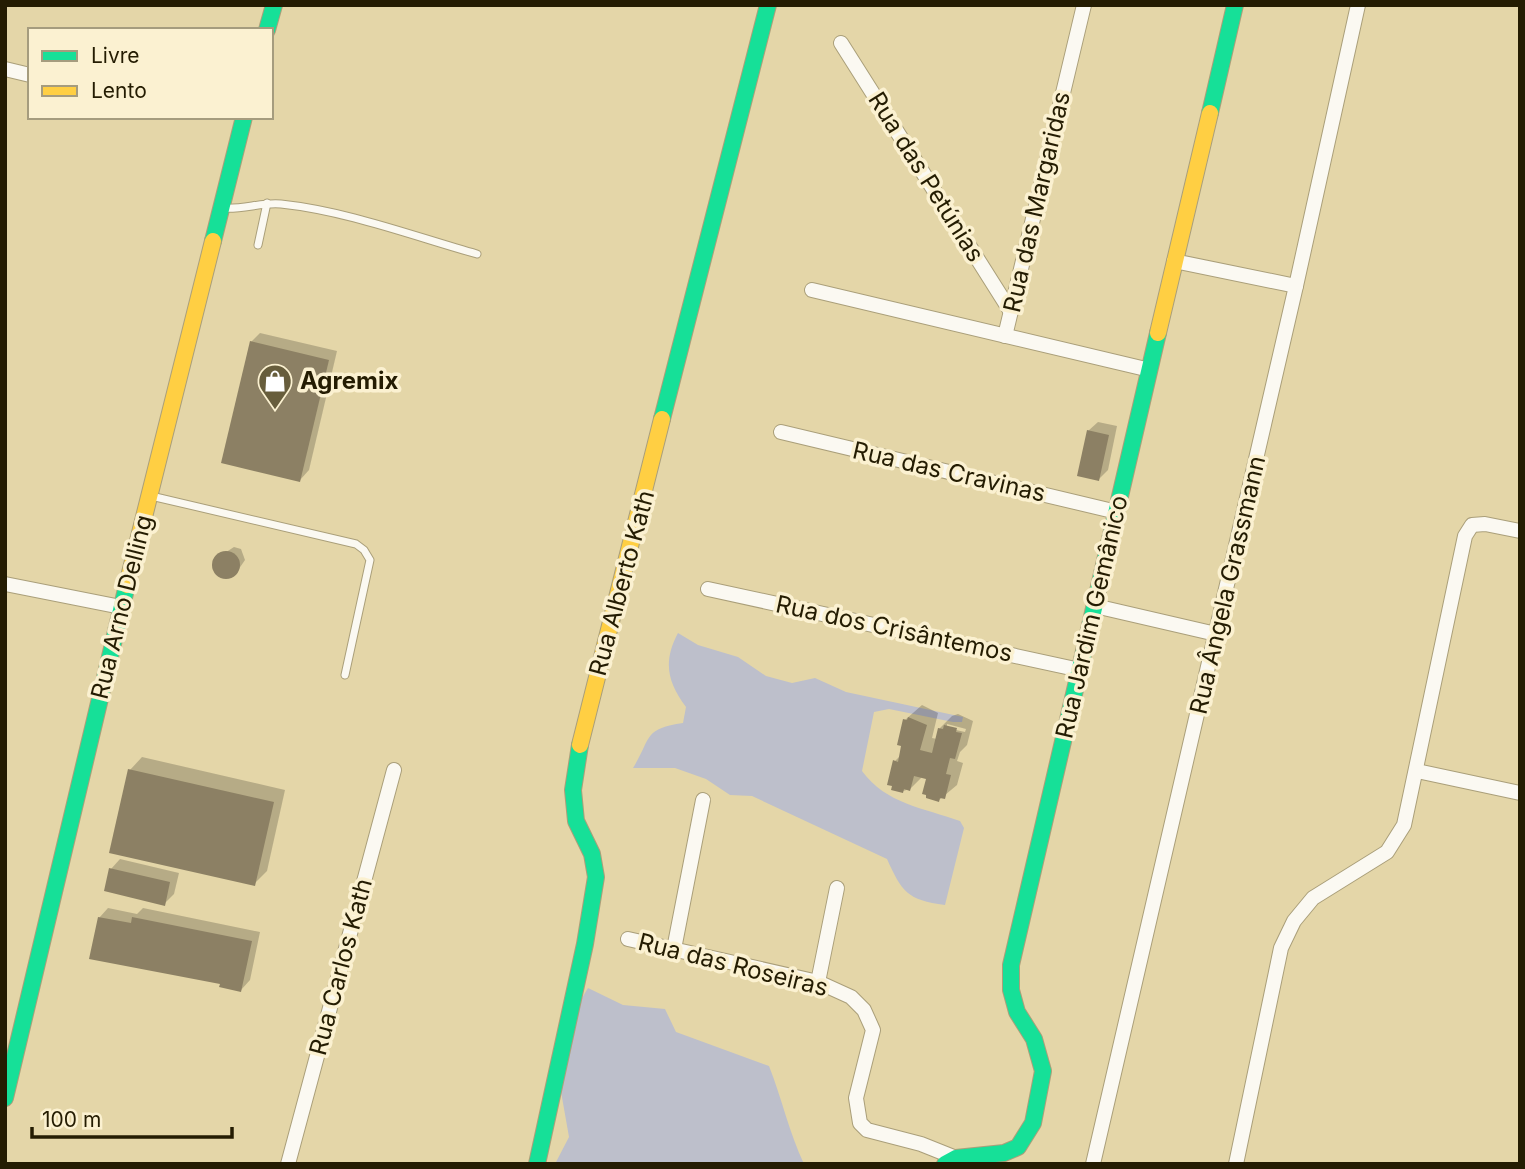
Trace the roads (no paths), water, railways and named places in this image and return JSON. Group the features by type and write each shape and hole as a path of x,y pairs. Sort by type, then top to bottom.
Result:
{"street":[{"path":"268,28 274,5"},
{"name":"Rua Alberto Kath","path":"537,1164 585,944 596,877 592,855 576,821 572,790 582,735 768,5"},
{"name":"Rua das Margaridas","path":"1084,5 1005,335 1150,370"},
{"name":"Rua Jardim Gemânico","path":"950,1161 1004,1153 1018,1147 1033,1123 1043,1071 1034,1038 1017,1012 1010,990 1011,965 1235,5"},
{"name":"Rua Ângela Grassmann","path":"1093,1164 1296,286 1357,5"},
{"name":"Rua das Petúnias","path":"841,43 1011,312"},
{"path":"5,69 28,75"},
{"name":"Rua Arno Delling","path":"5,1098 121,607 222,207 239,119"},
{"path":"1174,261 1296,286"},
{"path":"812,290 1005,335"},
{"name":"Rua das Cravinas","path":"781,432 1117,512"},
{"path":"1236,1164 1281,948 1294,921 1313,898 1387,852 1404,825 1465,536 1472,526 1485,524 1520,531"},
{"path":"5,584 121,607"},
{"name":"Rua dos Crisântemos","path":"708,589 1080,670"},
{"path":"1095,606 1216,634"},
{"name":"Rua Carlos Kath","path":"288,1164 394,770"},
{"path":"1417,771 1520,793"},
{"path":"674,949 703,800"},
{"path":"818,982 836,888"},
{"name":"Rua das Roseiras","path":"628,939 818,982 851,997 864,1010 873,1030 856,1098 860,1123 867,1130 921,1144 950,1161"}],"lane":[{"path":"222,207 238,210 267,203 367,222 477,254"},
{"path":"258,245 267,203"},
{"path":"150,496 356,544 364,550 370,560 345,675"}],"place":[{"name":"Agremix","path":"275,411"}]}
